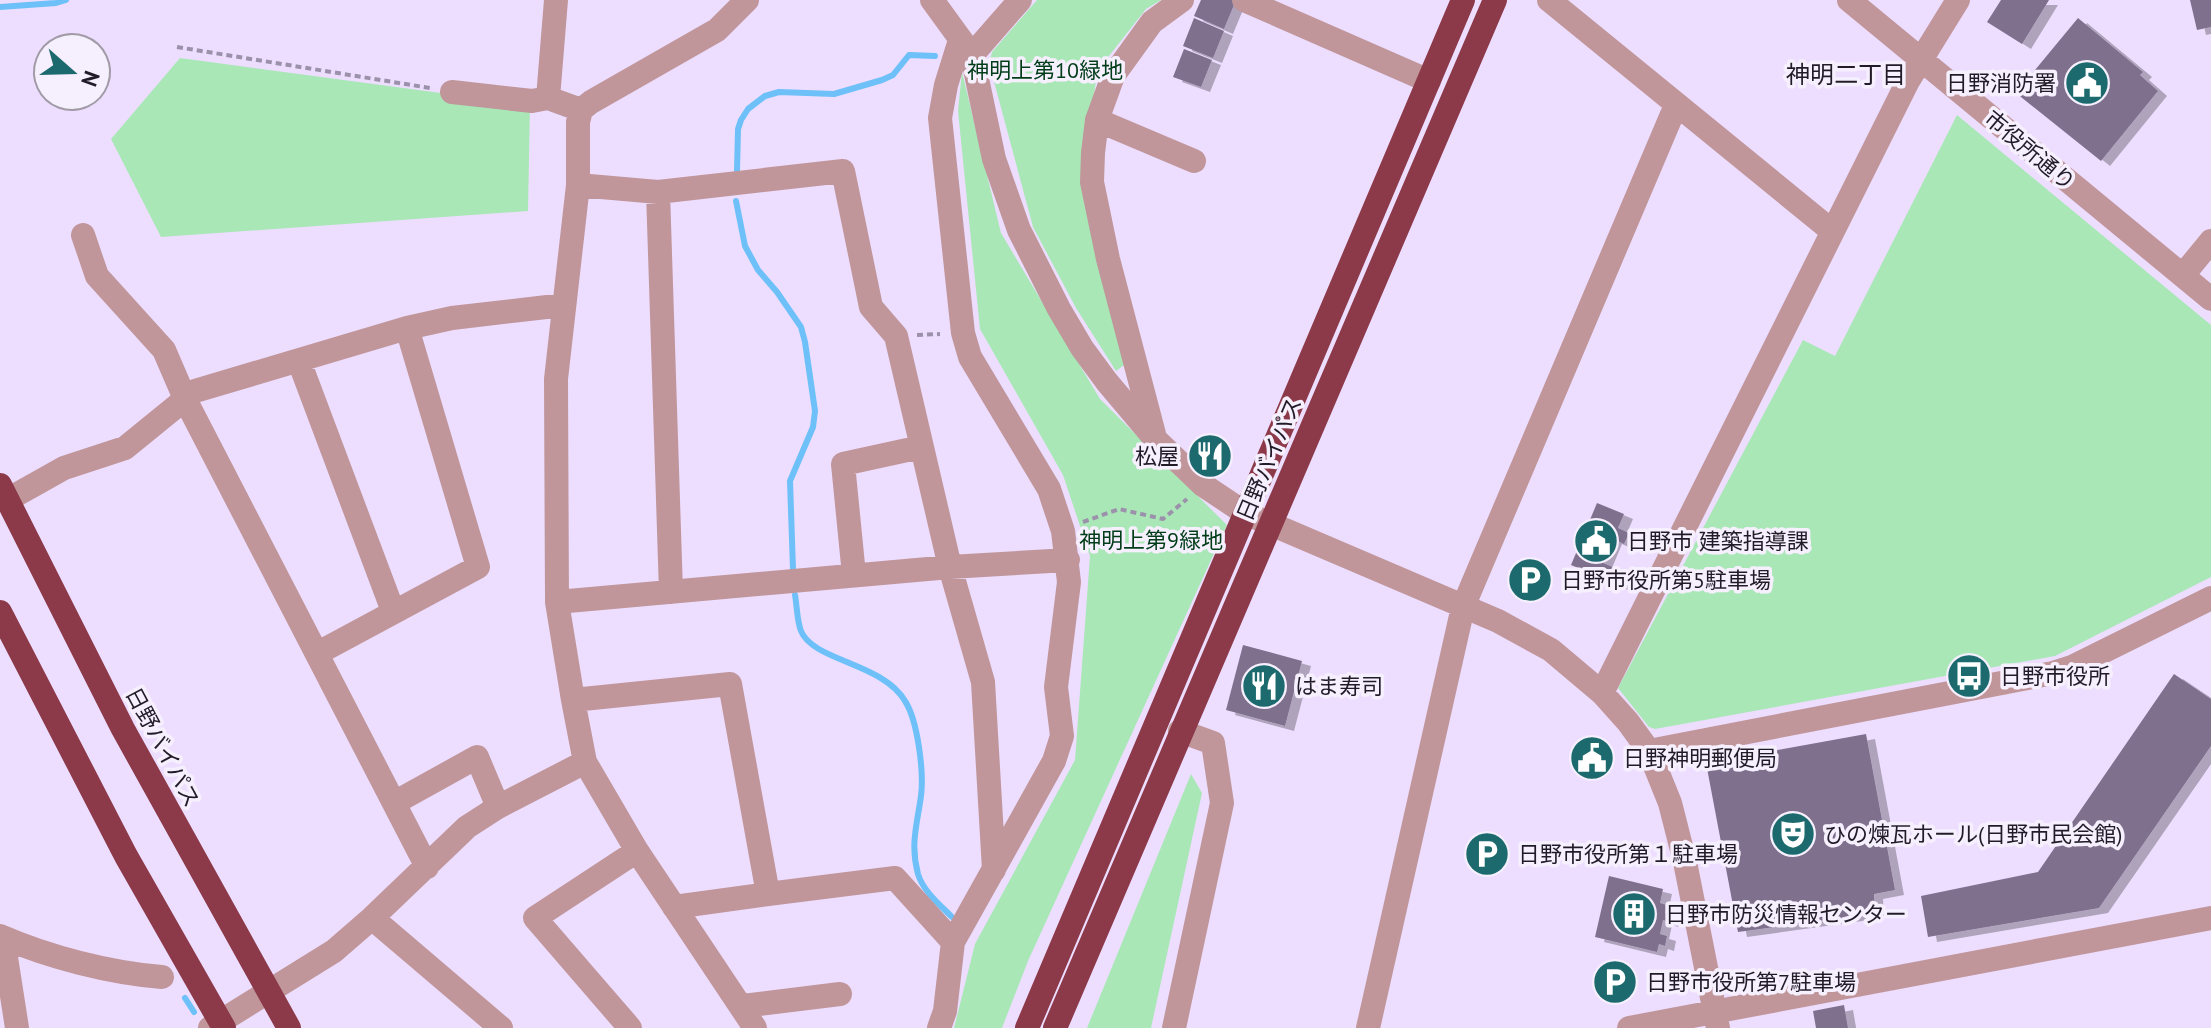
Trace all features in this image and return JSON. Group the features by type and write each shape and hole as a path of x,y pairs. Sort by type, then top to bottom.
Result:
{"highway":[{"name":"日野バイパス","path":"1027,1028 1463,0"},
{"name":"日野バイパス","path":"1055,1028 1495,0"},
{"name":"日野バイパス","path":"4,492 123,729 289,1028"},
{"path":"0,612 218,1026"}],"street":[{"path":"548,98 556,0"},
{"path":"747,0 717,30 581,110 578,122 578,185 556,379 557,602 585,762 637,851 755,1028"},
{"path":"932,0 966,48 994,159 1019,230 1082,348 1156,440 1203,485 1245,513 1498,621 1551,650 1602,693 1628,722 1649,751 1676,826 1716,1020"},
{"path":"939,1028 945,1011 953,942 1054,761 1062,736 1056,687 1069,582 1063,531 1049,489 970,357 963,333 940,118 946,85 966,48 1020,0"},
{"path":"1156,440 1108,259 1092,182 1097,120 1113,76 1152,22 1182,0"},
{"path":"1244,0 1429,81"},
{"path":"1549,0 1832,231"},
{"name":"市役所通り","path":"1849,0 2211,299"},
{"path":"1602,693 1920,59 1958,0"},
{"path":"452,92 532,101 548,98 581,110"},
{"path":"1368,1028 1463,607 1676,105"},
{"path":"1097,120 1194,161"},
{"path":"578,185 658,192 843,171 871,307 896,336 950,567 983,682 994,870"},
{"path":"658,192 671,592"},
{"path":"83,235 97,276 164,350 186,401 427,867"},
{"path":"2183,275 2211,241"},
{"path":"4,492 125,448 195,391 407,328 452,318 564,305"},
{"path":"318,653 478,567 407,328"},
{"path":"299,361 393,611"},
{"path":"854,575 843,464 921,447"},
{"path":"557,602 950,567 1068,560"},
{"path":"1649,751 2053,673 2072,667 2211,598"},
{"path":"573,700 730,684 768,894"},
{"path":"1174,1028 1222,803 1213,743 1180,731"},
{"path":"394,803 477,757 498,807"},
{"path":"218,1026 266,991 334,951 467,827 498,807 585,762"},
{"path":"630,1028 535,918 637,851"},
{"path":"674,907 895,878 953,942"},
{"path":"372,918 501,1028"},
{"path":"1629,1028 1716,1020 2211,918"},
{"path":"17,1028 1,937 136,975 162,977"},
{"path":"743,1006 840,994"}],"path":[{"path":"177,47 452,92"},
{"path":"896,336 963,333"},
{"path":"1063,531 1119,509 1163,519 1203,485"}],"green space":[{"name":"神明上第10緑地","path":"1037,0 1161,0 1146,9 1098,70 1082,164 1131,360 1116,371 1076,308 1033,227 989,63 992,52"},
{"path":"180,58 530,105 528,211 161,237 111,139"},
{"name":"神明上第9緑地","path":"962,72 1001,233 1100,399 1227,525 1028,961 1002,1028 954,1028 975,944 1075,760 1090,556 1063,475 980,329 958,111"},
{"path":"1957,115 2211,325 2211,577 2055,656 1655,729 1649,727 1618,688 1803,340 1835,356"},
{"path":"1191,774 1202,793 1151,1028 1087,1028"}],"building":[{"path":"1201,0 1236,0 1224,29 1194,16"},
{"path":"2001,0 2049,0 2022,44 1987,22"},
{"path":"2190,0 2211,0 2211,27 2197,30"},
{"path":"1194,18 1224,31 1213,58 1183,46"},
{"name":"日野消防署","path":"2078,18 2143,72 2140,75 2158,91 2101,161 2016,93"},
{"path":"1184,49 1212,60 1201,87 1173,77"},
{"name":"日野市 建築指導課","path":"1597,503 1624,514 1618,528 1629,533 1624,544 1613,539 1603,563 1625,572 1619,585 1571,565"},
{"name":"はま寿司","path":"1243,645 1302,661 1285,726 1226,710"},
{"path":"2174,674 2211,699 2211,746 2099,908 1928,937 1921,896 2038,872"},
{"path":"1866,734 1895,890 1874,894 1875,913 1738,932 1706,763"},
{"name":"日野市防災情報センター","path":"1609,876 1663,889 1660,903 1667,905 1665,913 1672,915 1670,922 1663,920 1660,934 1667,936 1665,946 1659,944 1657,952 1595,937"},
{"path":"1844,1005 1848,1028 1816,1028 1813,1011"}],"waterway":[{"path":"0,7 66,0"},
{"path":"737,171 741,120 748,109 765,96 779,92 834,94 893,75 909,55 935,56"},
{"path":"736,201 745,246 758,270 801,327 805,342 815,411 813,427 790,481 793,569"},
{"path":"795,595 801,631 808,641 881,678 895,688 910,710 917,734 922,774 914,844 918,874 932,897 952,917"},
{"path":"185,998 194,1012"}],"place":[{"name":"日野消防署","path":"2087,83"},
{"name":"松屋","path":"1210,456"},
{"name":"日野市 建築指導課","path":"1596,541"},
{"name":"日野市役所第5駐車場","path":"1530,580"},
{"name":"日野市役所","path":"1969,676"},
{"name":"はま寿司","path":"1264,686"},
{"name":"日野神明郵便局","path":"1592,758"},
{"name":"ひの煉瓦ホール(日野市民会館)","path":"1793,834"},
{"name":"日野市役所第１駐車場","path":"1487,854"},
{"name":"日野市防災情報センター","path":"1634,914"},
{"name":"日野市役所第7駐車場","path":"1615,982"}],"district":[{"name":"神明二丁目","path":"1846,75"}]}
